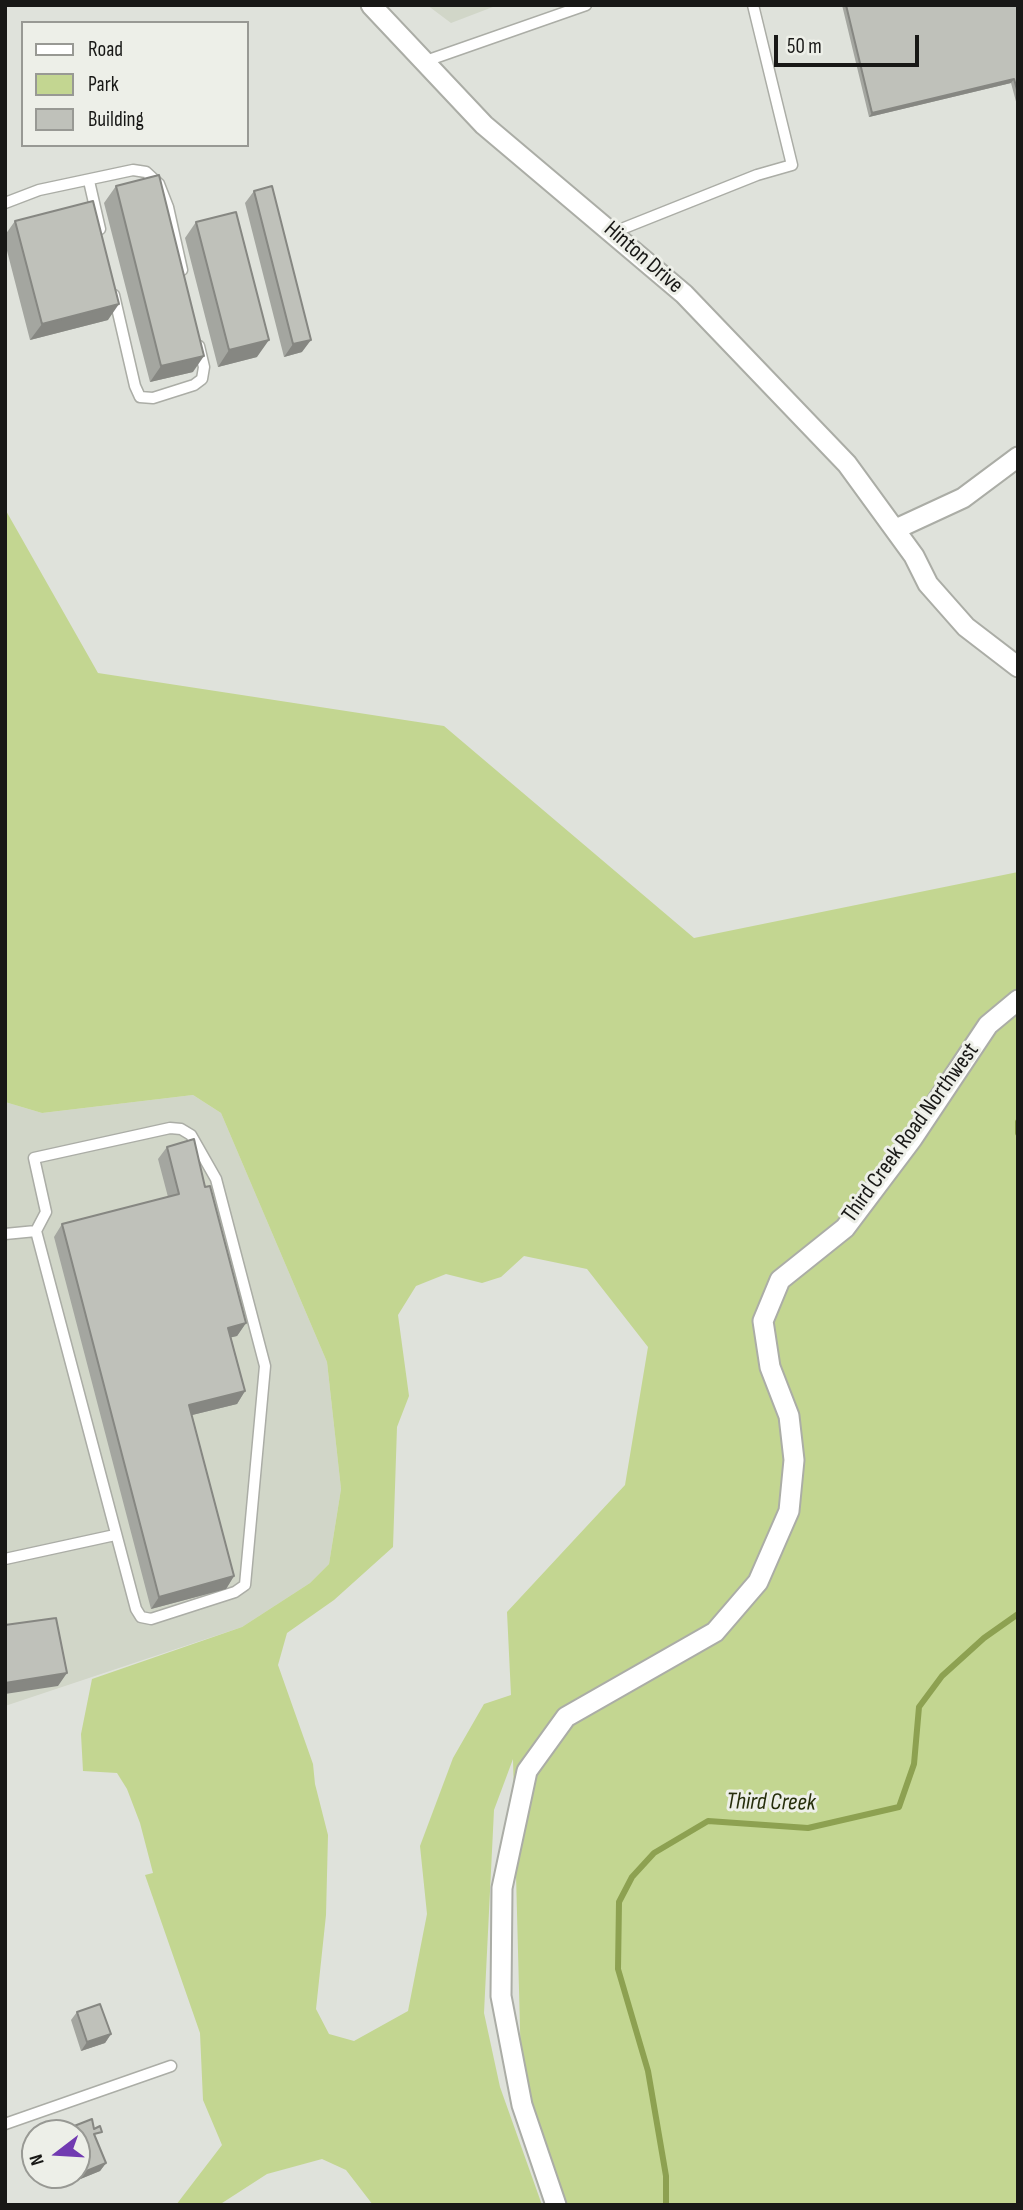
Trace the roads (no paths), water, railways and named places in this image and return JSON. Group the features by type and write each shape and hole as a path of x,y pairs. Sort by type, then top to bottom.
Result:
{"street":[{"name":"Hinton Drive","path":"371,5 484,125 614,232 684,294 847,464 895,529"},
{"path":"1018,457 963,498 895,529 915,556 928,584 966,627 1018,667"},
{"name":"Third Creek Road Northwest","path":"556,2205 522,2105 501,1996 502,1888 527,1771 566,1717 715,1632 758,1582 789,1511 794,1460 789,1416 770,1367 763,1321 780,1280 845,1228 912,1139 988,1026 1018,1000"}],"lane":[{"path":"423,62 586,5"},
{"path":"614,232 792,165 753,5"},
{"path":"5,202 39,190 133,170 145,172 159,184 168,206 186,287"},
{"path":"89,181 101,236"},
{"path":"110,277 135,386 140,397 153,398 194,385 202,379 204,367 198,340"},
{"path":"170,1128 181,1129 191,1135 216,1179 265,1367 245,1585 235,1592 151,1619 141,1617 135,1609 36,1231 46,1213 34,1158 170,1128"},
{"path":"5,1234 36,1231"},
{"path":"5,1559 115,1535"},
{"path":"5,2124 171,2066"}],"waterway":[{"name":"Third Creek","path":"1018,1122 1018,1133"},
{"name":"Third Creek","path":"666,2205 666,2176 648,2071 618,1969 619,1902 632,1877 654,1853 708,1821 808,1828 899,1807 914,1764 919,1707 942,1676 984,1638 1018,1614"}]}
